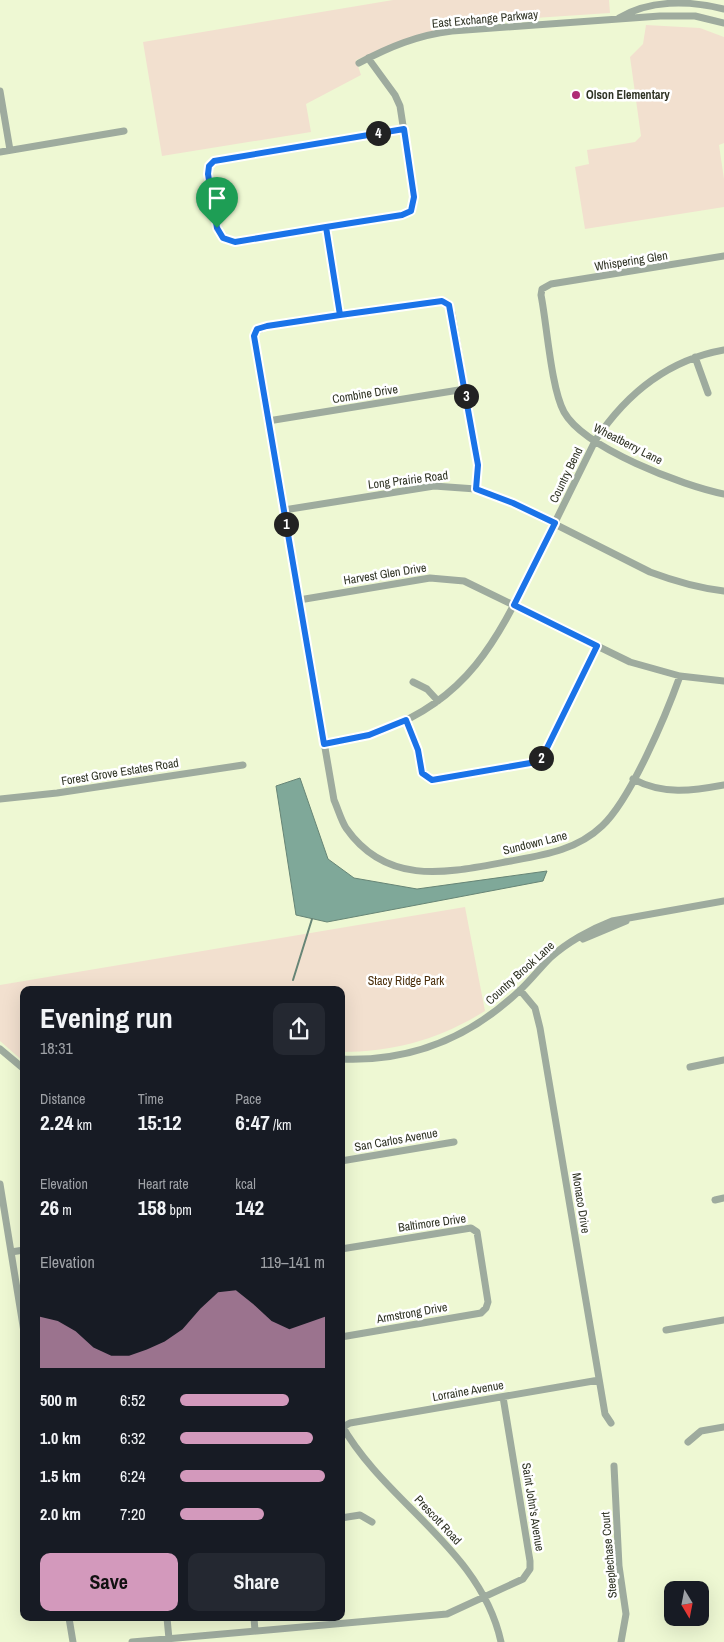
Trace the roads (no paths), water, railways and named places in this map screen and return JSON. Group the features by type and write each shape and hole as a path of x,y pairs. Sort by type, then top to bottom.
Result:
{"street":[{"name":"East Exchange Parkway","path":"618,19 631,9 658,2 687,2 724,9"},
{"name":"East Exchange Parkway","path":"359,63 401,43 438,33 618,19 695,16 724,22"},
{"path":"368,58 395,95 400,106 404,129 414,197 411,211 402,215 235,242 223,238 217,228 208,174 210,165 217,159 404,129"},
{"path":"0,91 10,150"},
{"path":"0,152 124,131"},
{"path":"326,227 340,315 442,301 450,306 478,465 476,489"},
{"name":"Whispering Glen","path":"542,289 550,284 724,256"},
{"name":"Wheatberry Lane","path":"542,289 541,296 560,401 573,425 595,441 678,482 724,494"},
{"name":"Sundown Lane","path":"340,315 267,326 255,332 268,421 334,800 345,826 359,844 377,858 399,868 423,873 457,871 546,854 574,845 590,836 609,819 633,779 671,701 680,676"},
{"name":"Country Bend","path":"324,744 369,735 406,720 438,701 459,684 482,660 498,637 595,441 608,422 641,387 663,372 695,357 724,350"},
{"path":"695,357 708,393"},
{"name":"Combine Drive","path":"268,421 465,389"},
{"name":"Long Prairie Road","path":"284,510 434,486 476,489 513,503 555,523 650,572 688,585 724,590"},
{"name":"Harvest Glen Drive","path":"299,600 430,578 445,578 472,584 630,662 680,676 724,681"},
{"path":"406,720 418,750 422,773 428,779 460,777 530,764 540,758 597,646"},
{"path":"413,682 427,689 438,701"},
{"name":"Forest Grove Estates Road","path":"0,799 57,793 243,765"},
{"path":"633,779 653,788 676,791 724,785"},
{"name":"Country Brook Lane","path":"345,1059 388,1057 437,1045 469,1030 520,990 551,957 573,942 614,928 632,918 724,901"},
{"name":"Monaco Drive","path":"520,990 535,1008 540,1028 605,1414 611,1423"},
{"path":"0,1051 20,1066"},
{"path":"690,1066 724,1060"},
{"name":"San Carlos Avenue","path":"345,1160 454,1142"},
{"path":"0,1184 20,1307"},
{"path":"715,1200 724,1198"},
{"name":"Baltimore Drive","path":"345,1248 471,1228 478,1235 488,1302 485,1310"},
{"path":"11,1252 20,1251"},
{"name":"Armstrong Drive","path":"345,1336 478,1313 485,1310"},
{"path":"666,1330 724,1320"},
{"name":"Lorraine Avenue","path":"345,1425 599,1380"},
{"name":"Saint John's Avenue","path":"132,1642 447,1614 523,1579 530,1569 503,1397"},
{"path":"688,1442 701,1431 724,1427"},
{"name":"Prescott Road","path":"345,1430 364,1455 469,1570 484,1598 501,1642"},
{"name":"Steeplechase Court","path":"614,1466 619,1566 626,1614 621,1642"},
{"path":"345,1517 360,1515 372,1522"},
{"path":"70,1621 73,1642"},
{"path":"167,1621 169,1639"},
{"path":"254,1621 255,1631"}],"waterway":[{"path":"293,980 312,919"}],"place":[{"name":"Olson Elementary","path":"576,95"}],"park label":[{"name":"Stacy Ridge Park","path":"406,981"}]}
